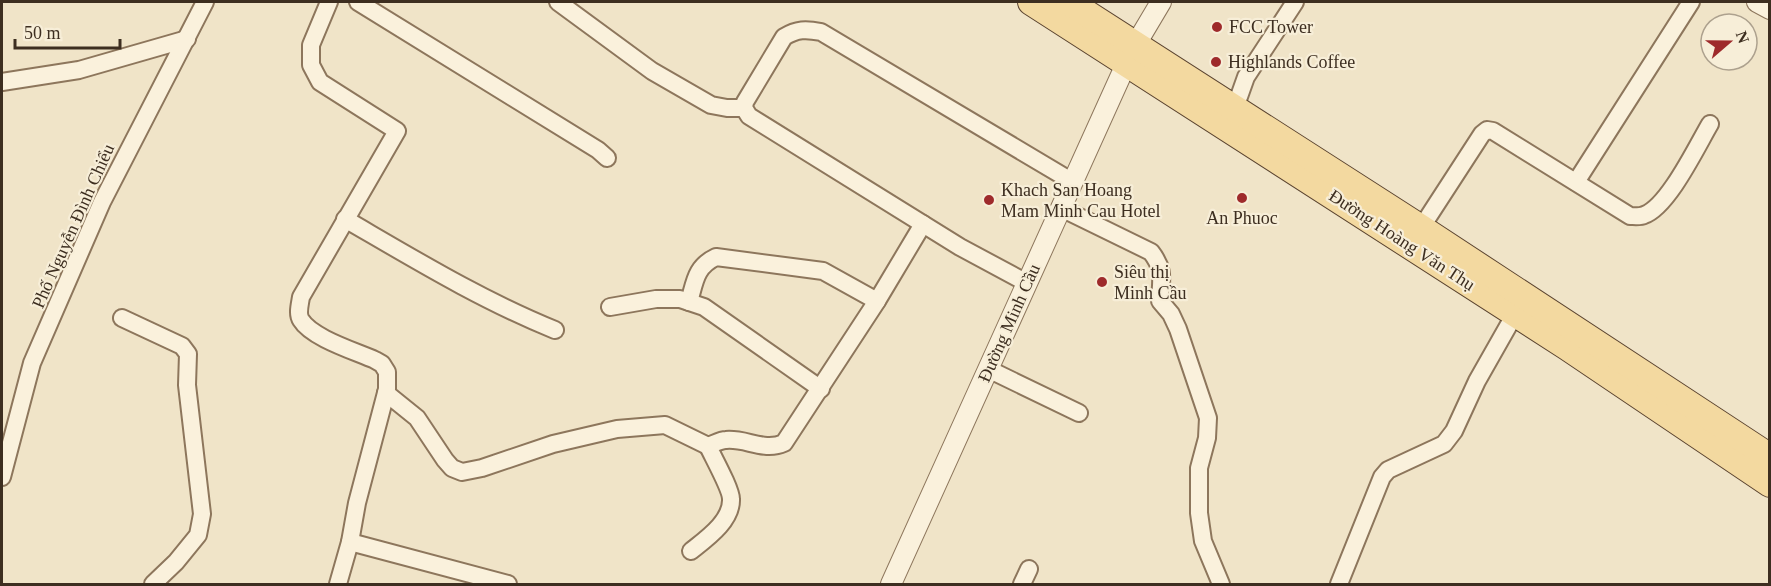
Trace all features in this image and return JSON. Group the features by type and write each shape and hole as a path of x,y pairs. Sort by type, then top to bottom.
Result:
{"main road":[{"name":"Đường Hoàng Văn Thụ","path":"1031,2 1235,108 1714,434 1770,484"},
{"name":"Đường Hoàng Văn Thụ","path":"1069,2 1132,53 1425,239 1515,314 1714,434 1770,457"}],"street":[{"name":"Phố Nguyễn Đình Chiểu","path":"2,477 32,363 102,202 205,2"},
{"path":"329,2 311,45 311,65 320,82 397,131 301,297 300,319 312,332 382,364 387,372 386,393 338,585"},
{"path":"358,2 598,150 607,158"},
{"path":"558,2 661,76 711,105 744,108"},
{"name":"Đường Minh Cầu","path":"891,585 1132,53 1161,2"},
{"path":"1235,108 1246,77 1295,2"},
{"path":"1576,182 1691,2"},
{"path":"1757,2 1770,9"},
{"path":"1027,283 923,224 749,116 744,108 745,102 784,37 806,29 821,32 1073,182"},
{"path":"2,82 79,70 187,39"},
{"path":"1425,239 1482,134 1487,130 1493,131 1630,216 1644,216 1677,182 1710,124"},
{"path":"1061,208 1150,252 1159,262 1162,274 1160,301 1171,314 1178,329 1208,418 1207,438 1199,468 1199,513 1203,542 1221,585"},
{"path":"345,219 451,281 513,313 555,330"},
{"path":"708,446 728,439 765,447 784,443 877,301 923,224"},
{"path":"688,302 697,273 704,263 716,257 823,271 877,301"},
{"path":"610,307 656,299 680,299 704,307 821,389"},
{"path":"1340,585 1382,477 1388,470 1444,444 1454,431 1477,381 1515,314"},
{"path":"122,318 182,346 188,354 187,385 201,514 198,535 153,585"},
{"path":"988,369 1079,413"},
{"path":"386,393 417,418 446,460 453,468 462,472 482,468 553,444 617,429 666,425 708,446 731,498 729,510 719,527 691,551"},
{"path":"350,542 508,585"},
{"path":"1022,585 1029,569"}],"place":[{"name":"FCC Tower","path":"1217,27"},
{"name":"Highlands Coffee","path":"1216,62"},
{"name":"An Phuoc","path":"1242,198"},
{"name":"Khach San Hoang Mam Minh Cau Hotel","path":"989,200"},
{"name":"Siêu thị Minh Cầu","path":"1102,282"}]}
